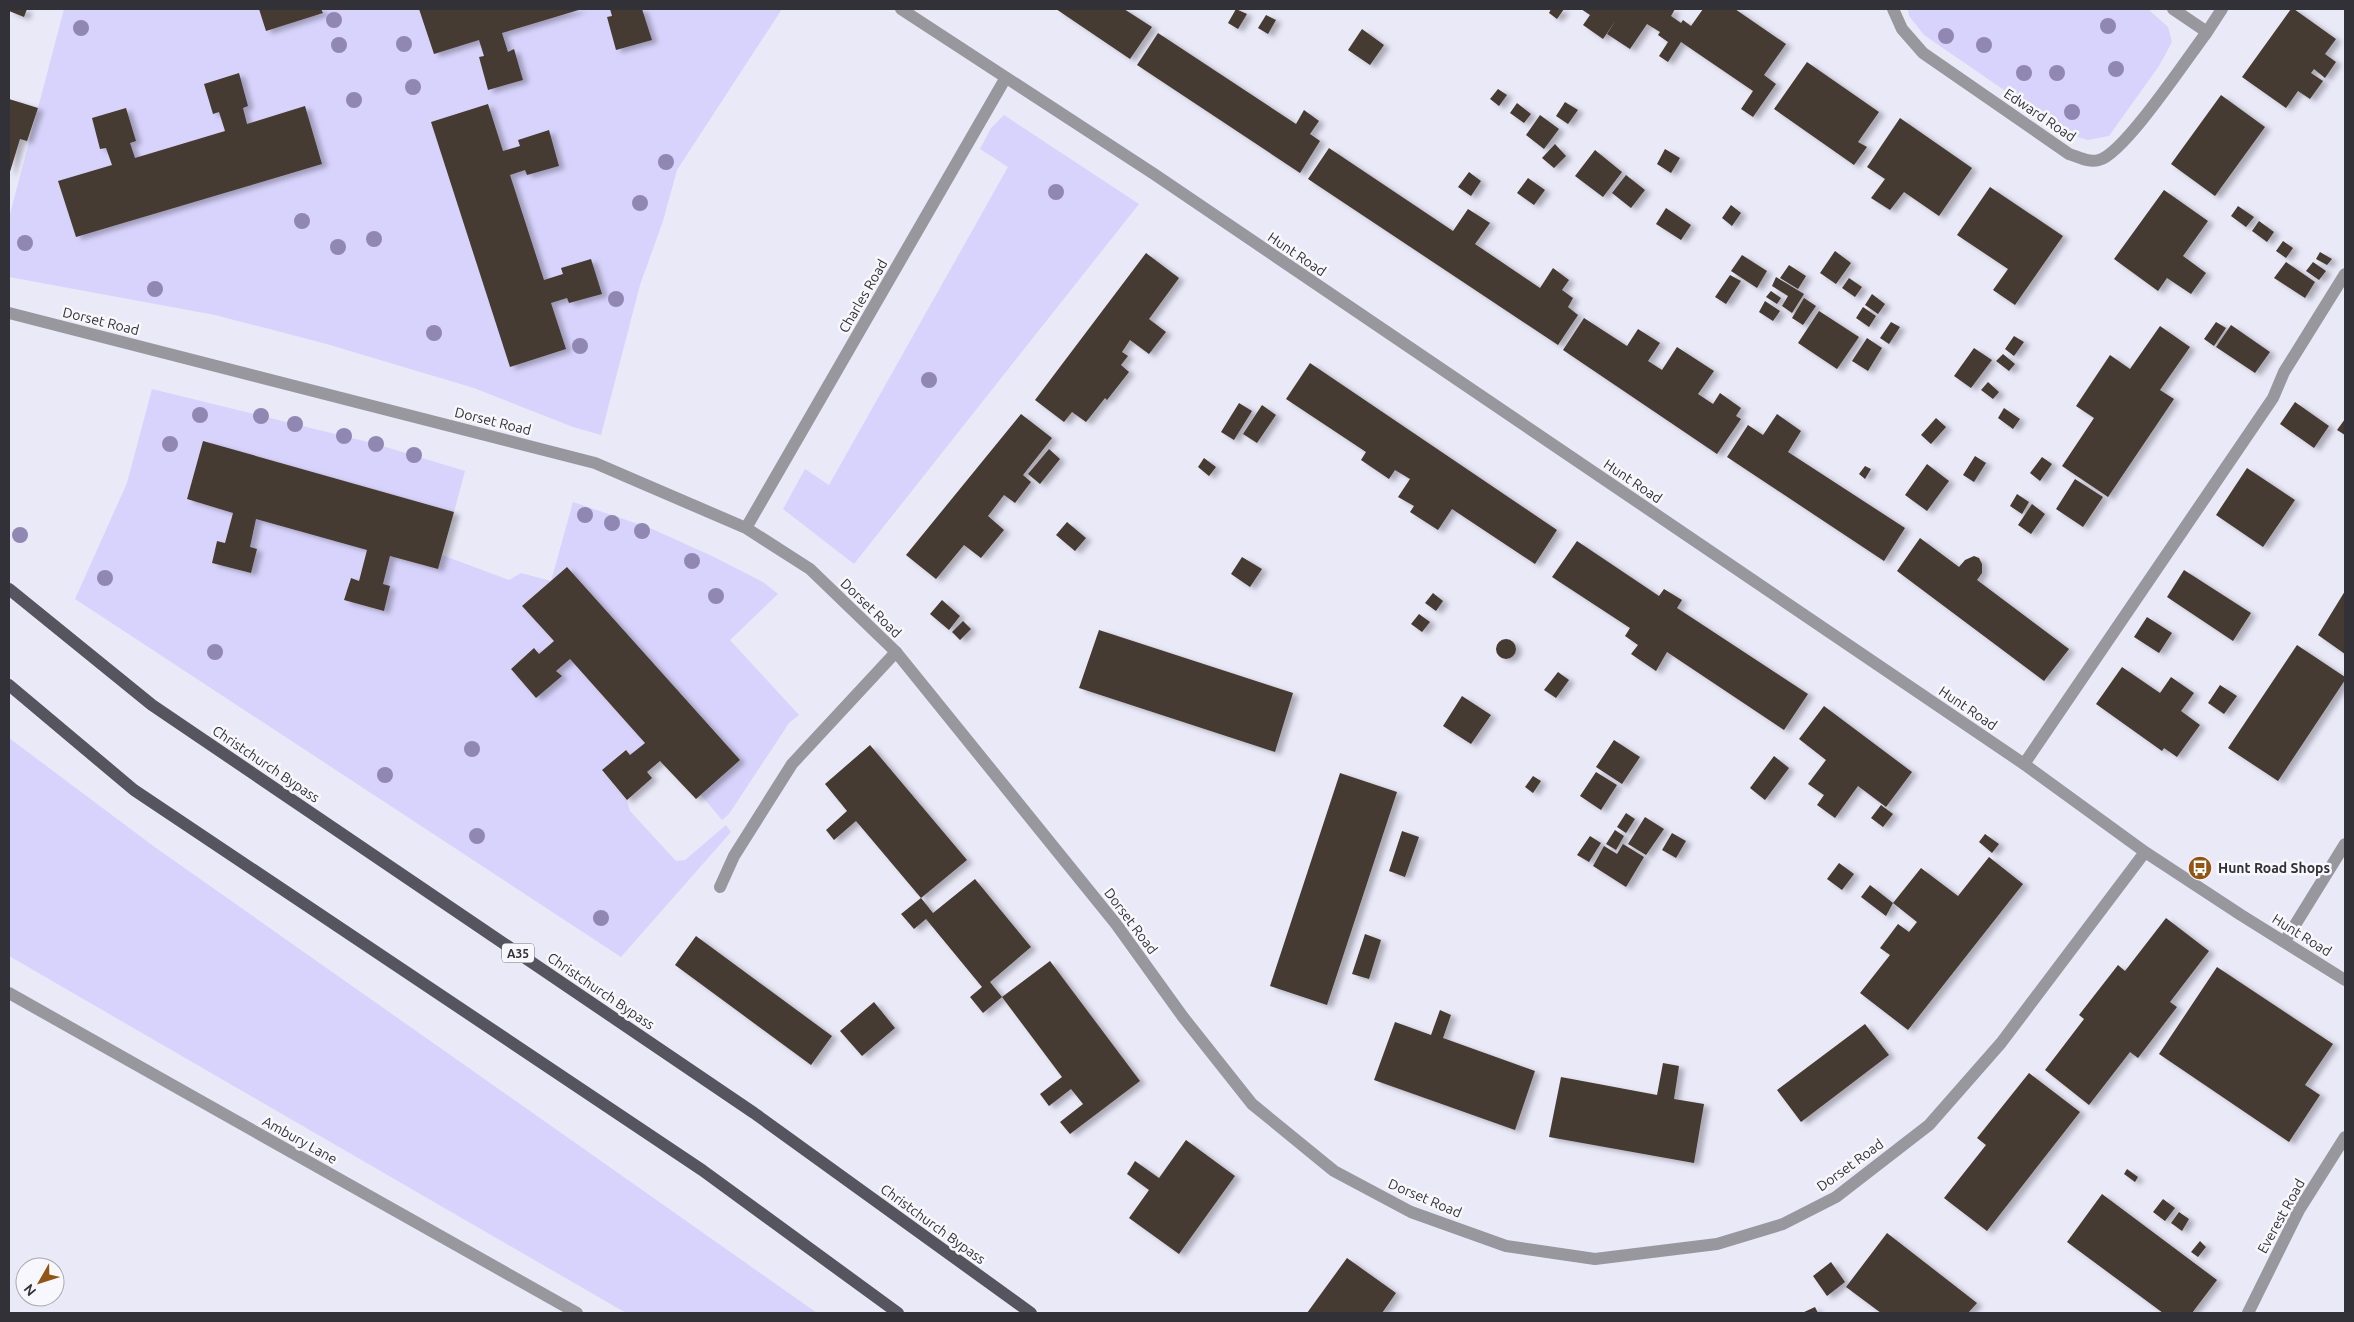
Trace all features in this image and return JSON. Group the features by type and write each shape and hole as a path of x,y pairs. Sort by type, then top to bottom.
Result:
{"main road":[{"name":"Christchurch Bypass","path":"9,589 152,705 754,1113 1031,1313"},
{"path":"9,685 134,790 702,1170 898,1313"}],"street":[{"name":"Hunt Road","path":"902,9 1005,79 1162,180 2024,764 2145,852 2345,980"},
{"name":"Edward Road","path":"1893,9 1902,29 1923,52 2069,154 2088,161 2099,160 2113,152 2133,130 2222,9"},
{"path":"2173,9 2206,32"},
{"name":"Charles Road","path":"746,528 1005,79"},
{"path":"2024,764 2273,398 2284,372 2345,274"},
{"name":"Dorset Road","path":"9,313 595,463 746,528 810,570 896,652 1116,924 1183,1017 1252,1104 1334,1171 1411,1212 1506,1246 1595,1259 1716,1244 1783,1224 1836,1197 1929,1125 2001,1043 2145,852"},
{"path":"720,888 734,856 792,764 896,652"},
{"path":"2285,942 2345,844"},
{"name":"Ambury Lane","path":"9,993 577,1313"},
{"name":"Everest Road","path":"2248,1313 2299,1210 2345,1137"}],"shaded area":[{"path":"64,9 782,9 677,170 663,221 640,285 601,435 573,427 474,388 323,343 215,315 9,277 9,218"},
{"path":"1908,9 2148,9 2168,27 2172,42 2159,66 2109,136 2088,140 2068,134 1924,35 1909,16"},
{"path":"1004,115 1139,204 854,564 783,509 805,469 829,485 1008,167 980,149 991,128"},
{"path":"152,389 376,444 465,471 454,512 203,442 187,499 233,513 225,543 217,541 212,563 251,573 257,549 250,547 256,519 367,550 359,581 350,579 345,600 384,611 390,586 383,584 390,556 438,569 442,555 509,580 521,573 551,581 522,606 554,641 539,654 534,648 511,669 536,698 561,677 556,671 570,659 645,743 630,755 625,750 602,771 627,800 630,811 676,861 685,860 726,825 731,832 621,957 75,599 127,483"},
{"path":"573,502 650,528 763,582 778,594 730,640 799,715 789,723 729,814 722,820 701,795 740,760 567,567 551,581"},
{"path":"9,738 156,848 817,1313 626,1313 9,956"}],"building":[{"path":"9,9 27,9 24,17 9,11"},
{"path":"259,9 321,9 323,13 266,31"},
{"path":"419,9 582,9 502,33 508,52 514,49 523,80 488,90 479,57 484,56 479,40 434,54"},
{"path":"610,9 642,9 652,40 616,50 607,17 612,16"},
{"path":"1056,9 1124,9 1152,27 1130,59"},
{"path":"1236,9 1247,14 1238,29 1228,23"},
{"path":"1551,9 1564,9 1557,19 1549,13"},
{"path":"1581,9 1675,9 1671,16 1681,23 1683,20 1691,26 1703,9 1735,9 1786,44 1764,75 1776,84 1753,117 1741,109 1753,91 1681,42 1668,62 1659,56 1668,42 1658,35 1660,32 1647,24 1630,49 1607,34 1616,20 1603,39 1583,25 1590,15"},
{"path":"2291,9 2294,9 2336,39 2325,54 2336,62 2325,78 2314,69 2311,73 2323,81 2310,99 2298,91 2286,108 2242,77"},
{"path":"1266,15 1276,20 1268,34 1258,28"},
{"path":"1362,29 1384,45 1370,65 1348,50"},
{"path":"1158,33 1296,124 1304,110 1319,121 1310,134 1320,141 1300,173 1137,65"},
{"path":"1807,62 1879,112 1858,142 1867,147 1854,165 1774,109"},
{"path":"239,73 248,106 243,108 247,124 305,106 322,164 76,237 58,181 112,165 106,148 100,149 92,118 126,108 136,141 130,143 135,158 225,131 219,112 213,114 204,84"},
{"path":"1498,89 1507,95 1499,106 1490,99"},
{"path":"2221,95 2265,127 2215,196 2171,164"},
{"path":"9,99 38,108 27,141 20,139 9,175"},
{"path":"1565,102 1578,110 1568,124 1556,116"},
{"path":"1517,103 1531,114 1524,123 1510,113"},
{"path":"488,104 503,151 520,146 518,140 549,130 559,166 527,175 525,170 510,175 544,280 563,274 561,268 591,259 602,294 569,303 567,298 551,303 566,349 510,367 431,122"},
{"path":"1540,115 1559,129 1544,149 1526,135"},
{"path":"1900,118 1972,168 1939,216 1904,192 1890,210 1871,198 1885,179 1867,167"},
{"path":"1555,144 1566,156 1554,168 1542,158"},
{"path":"1329,148 1453,231 1468,209 1490,223 1475,244 1540,288 1553,268 1569,280 1562,290 1573,298 1568,307 1578,315 1558,345 1308,179"},
{"path":"1665,149 1680,158 1671,173 1657,164"},
{"path":"1595,150 1622,172 1603,197 1575,176"},
{"path":"1469,172 1481,181 1471,196 1458,187"},
{"path":"1626,175 1645,190 1631,208 1612,193"},
{"path":"1528,178 1545,190 1534,205 1517,193"},
{"path":"1990,187 2063,236 2015,305 1993,290 2008,269 1957,235"},
{"path":"2164,190 2208,221 2183,256 2206,273 2191,294 2167,278 2158,291 2114,259"},
{"path":"1731,205 1741,213 1732,226 1722,218"},
{"path":"2238,206 2254,217 2246,227 2231,216"},
{"path":"1666,208 1691,225 1681,240 1656,224"},
{"path":"2259,221 2274,232 2267,242 2252,231"},
{"path":"2283,241 2293,248 2286,258 2276,251"},
{"path":"1835,251 1851,263 1836,284 1820,273"},
{"path":"2320,252 2332,259 2327,265 2316,259"},
{"path":"1146,253 1179,278 1149,319 1166,332 1149,354 1130,340 1122,352 1128,356 1121,365 1129,372 1107,400 1105,398 1086,422 1072,412 1064,422 1035,400"},
{"path":"1742,255 1767,271 1757,288 1731,271"},
{"path":"2286,262 2315,282 2305,298 2274,278"},
{"path":"2313,262 2326,271 2319,280 2306,271"},
{"path":"1789,265 1806,276 1798,289 1780,278"},
{"path":"1730,275 1741,281 1726,304 1715,297"},
{"path":"1776,277 1804,294 1792,313 1782,306 1788,296 1772,286"},
{"path":"1849,278 1862,287 1855,297 1842,288"},
{"path":"1771,291 1781,298 1777,304 1766,297"},
{"path":"1872,294 1885,304 1878,314 1865,305"},
{"path":"1804,298 1816,306 1803,325 1792,318"},
{"path":"1765,301 1780,311 1773,321 1759,312"},
{"path":"1863,307 1876,316 1869,327 1856,318"},
{"path":"1819,311 1859,337 1837,369 1798,343"},
{"path":"1584,318 1627,346 1638,329 1660,343 1648,361 1662,370 1677,347 1714,371 1698,394 1713,404 1720,393 1741,408 1736,416 1741,419 1717,454 1563,350"},
{"path":"1891,322 1900,327 1889,344 1880,338"},
{"path":"2216,322 2226,328 2214,346 2204,339"},
{"path":"2231,325 2270,352 2255,373 2216,347"},
{"path":"2160,326 2190,347 2160,390 2174,399 2108,497 2062,466 2094,418 2076,406 2110,355 2130,369"},
{"path":"2014,336 2024,342 2014,356 2005,349"},
{"path":"1867,338 1882,348 1868,371 1852,361"},
{"path":"1974,348 1992,360 1971,388 1954,376"},
{"path":"2003,354 2015,364 2009,371 1996,361"},
{"path":"1310,363 1557,530 1535,564 1452,509 1438,530 1410,512 1414,506 1398,497 1410,479 1395,470 1389,479 1361,460 1366,452 1286,399"},
{"path":"1988,382 1999,392 1993,399 1981,390"},
{"path":"2295,402 2329,426 2314,448 2280,424"},
{"path":"1239,403 1252,411 1234,440 1221,432"},
{"path":"1262,405 1276,415 1257,443 1243,434"},
{"path":"2004,408 2020,419 2013,429 1998,418"},
{"path":"1021,414 1052,438 1023,475 1031,482 1015,503 1004,495 988,516 1004,530 981,558 964,545 936,579 906,555"},
{"path":"1777,414 1801,431 1788,452 1905,528 1884,561 1727,457 1748,425 1763,435"},
{"path":"1936,418 1946,427 1931,444 1921,435"},
{"path":"2345,419 2345,435 2337,430"},
{"path":"203,441 454,512 438,569 390,556 383,584 390,586 384,611 344,600 351,578 359,581 367,550 256,519 250,547 257,549 251,573 212,563 217,541 225,543 233,513 187,499"},
{"path":"1049,449 1060,459 1040,484 1028,474"},
{"path":"1975,456 1986,463 1974,482 1963,475"},
{"path":"2042,457 2052,464 2040,481 2030,473"},
{"path":"1204,458 1216,467 1209,476 1198,467"},
{"path":"1927,464 1949,481 1927,511 1905,495"},
{"path":"1865,466 1871,469 1865,479 1859,474"},
{"path":"2247,468 2295,500 2263,547 2216,515"},
{"path":"2075,479 2103,497 2083,527 2056,509"},
{"path":"2017,494 2029,502 2022,514 2010,506"},
{"path":"2032,504 2045,514 2031,534 2018,525"},
{"path":"1067,522 1086,538 1075,551 1056,535"},
{"path":"1920,538 1959,567 1965,560 1974,556 1979,558 1982,564 1982,573 1977,580 2069,649 2044,681 1897,571"},
{"path":"1577,541 1659,596 1664,589 1682,600 1677,608 1808,694 1784,730 1667,652 1656,671 1631,654 1638,645 1625,636 1630,628 1552,577"},
{"path":"1242,557 1262,569 1250,587 1231,574"},
{"path":"567,567 740,760 696,799 660,761 647,772 652,778 627,800 602,770 626,750 630,755 645,743 570,659 556,671 562,676 536,698 511,669 534,648 539,654 554,641 522,606"},
{"path":"2184,570 2251,613 2233,641 2167,597"},
{"path":"2345,591 2345,654 2318,635"},
{"path":"1433,593 1443,601 1436,611 1425,603"},
{"path":"942,600 960,616 949,630 930,614"},
{"path":"1419,614 1430,622 1422,632 1411,624"},
{"path":"2147,617 2172,633 2159,653 2134,637"},
{"path":"963,621 971,629 960,640 952,632"},
{"path":"1099,630 1293,693 1275,752 1079,688"},
{"path":"1506,639 1513,642 1516,649 1513,656 1506,659 1499,656 1496,649 1499,642"},
{"path":"2297,645 2345,677 2345,680 2278,781 2228,748"},
{"path":"2122,667 2160,693 2171,677 2194,693 2181,711 2200,725 2177,757 2164,748 2162,751 2096,704"},
{"path":"1558,672 1569,680 1556,698 1544,690"},
{"path":"2220,685 2237,696 2224,714 2208,703"},
{"path":"1462,696 1491,715 1471,744 1443,726"},
{"path":"1824,706 1912,772 1886,807 1858,786 1835,818 1817,805 1824,795 1808,784 1826,760 1799,739"},
{"path":"1614,740 1640,757 1622,784 1596,767"},
{"path":"870,745 967,860 921,898 856,821 834,840 826,830 847,811 825,784"},
{"path":"1774,756 1789,768 1765,800 1750,788"},
{"path":"1596,772 1617,785 1601,810 1580,796"},
{"path":"1340,773 1397,792 1327,1005 1270,986"},
{"path":"1533,776 1541,781 1533,793 1525,787"},
{"path":"1881,805 1893,814 1883,827 1871,818"},
{"path":"1626,813 1635,819 1626,833 1617,827"},
{"path":"1645,817 1664,829 1646,855 1628,844"},
{"path":"1615,830 1624,836 1616,850 1606,844"},
{"path":"1402,831 1419,837 1405,877 1389,871"},
{"path":"1672,833 1686,841 1676,858 1662,850"},
{"path":"1985,834 1999,844 1992,853 1979,842"},
{"path":"1590,836 1601,843 1589,862 1577,855"},
{"path":"1623,844 1644,857 1626,887 1593,866 1604,846 1617,854"},
{"path":"1989,857 2023,884 1908,1030 1860,993 1890,955 1880,948 1898,924 1909,932 1917,922 1893,903 1921,868 1958,896"},
{"path":"1839,863 1854,874 1842,890 1827,879"},
{"path":"975,879 1031,947 990,982 1002,997 983,1013 970,997 982,987 926,919 914,929 901,914 921,898 933,913"},
{"path":"1870,885 1893,903 1886,916 1861,897"},
{"path":"2166,918 2209,951 2170,1002 2177,1007 2138,1058 2130,1052 2089,1105 2045,1070 2084,1019 2079,1015 2118,965 2125,971"},
{"path":"1365,934 1381,940 1369,979 1352,974"},
{"path":"696,936 832,1036 811,1065 675,965"},
{"path":"1050,961 1140,1081 1070,1134 1060,1122 1083,1104 1071,1089 1049,1106 1040,1094 1062,1077 1002,997"},
{"path":"2217,967 2333,1044 2305,1085 2320,1095 2289,1142 2159,1054"},
{"path":"874,1002 895,1028 862,1056 840,1031"},
{"path":"1440,1010 1451,1015 1443,1038 1535,1071 1515,1130 1374,1080 1395,1022 1431,1035"},
{"path":"1865,1024 1889,1055 1801,1122 1777,1090"},
{"path":"1663,1063 1679,1066 1674,1099 1704,1104 1694,1163 1549,1137 1561,1077 1657,1095"},
{"path":"2029,1073 2080,1112 1987,1231 1944,1198 1986,1145 1977,1138"},
{"path":"1186,1140 1235,1176 1179,1254 1129,1218 1149,1190 1127,1174 1135,1161 1159,1178"},
{"path":"2127,1169 2138,1177 2135,1182 2124,1174"},
{"path":"2102,1194 2217,1280 2192,1313 2163,1313 2067,1242"},
{"path":"2163,1199 2175,1208 2165,1221 2153,1212"},
{"path":"2179,1212 2189,1219 2182,1231 2171,1223"},
{"path":"1887,1233 1977,1303 1968,1313 1881,1313 1846,1287"},
{"path":"2200,1241 2206,1247 2198,1257 2191,1252"},
{"path":"1347,1258 1396,1293 1382,1313 1307,1313"},
{"path":"1831,1262 1845,1282 1827,1296 1813,1276"},
{"path":"1815,1307 1818,1313 1802,1313"}],"place":[{"name":"Hunt Road Shops","path":"2200,868"}]}
